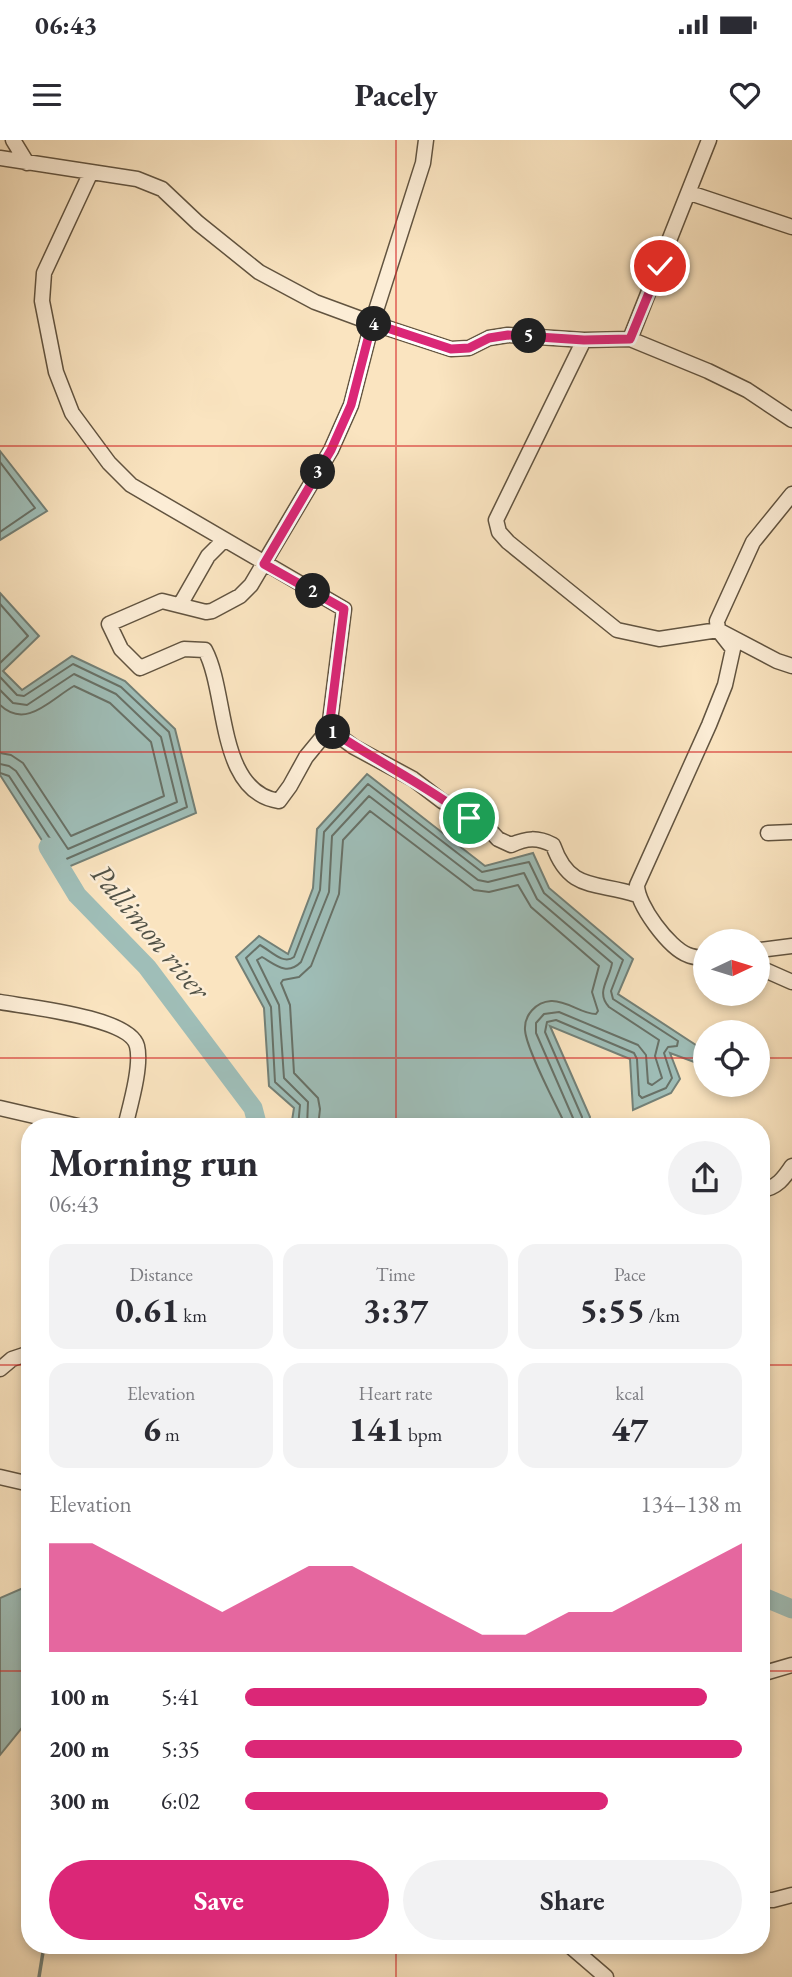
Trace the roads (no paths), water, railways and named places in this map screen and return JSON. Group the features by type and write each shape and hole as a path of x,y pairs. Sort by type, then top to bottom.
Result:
{"street":[{"path":"13,140 27,163"},
{"path":"91,172 43,281 42,301 56,372 72,413 109,463 131,485 264,564 344,609 329,729 306,757 279,801 267,799 242,779 227,738 217,682 205,650 184,649 140,668 121,649 109,624 156,601 167,601 205,612 212,611 245,592 264,564 331,450 351,405 372,323 423,163 426,140"},
{"path":"630,339 709,140"},
{"path":"0,158 137,179 162,190 259,272 314,302 372,323 451,349 469,348 489,338 508,335 584,340 630,339 747,390 792,419"},
{"path":"690,193 792,227"},
{"path":"584,340 496,520 499,531 508,542 617,630 659,639 718,631 792,666"},
{"path":"693,956 667,940 636,895 636,885 709,725 724,685 733,649 718,631 717,621 753,542 792,494"},
{"path":"180,605 208,556 224,540"},
{"path":"329,729 354,747 413,779 469,818 485,825 498,839 511,845 524,839 541,838 553,845 559,861 581,882 636,895"},
{"path":"768,833 792,832"},
{"path":"770,949 792,946"},
{"path":"770,972 792,982"},
{"path":"0,1002 100,1021 120,1028 133,1037 137,1046 138,1062 127,1118"},
{"path":"0,1108 31,1118"},
{"path":"770,1188 778,1184 792,1166"},
{"path":"0,1369 12,1359 21,1356"},
{"path":"0,1477 21,1482"},
{"path":"770,1671 792,1665"},
{"path":"770,1900 792,1895"},
{"path":"579,1954 606,1977"}],"water":[{"path":"0,451 47,511 0,540"},
{"path":"0,593 39,636 3,671 22,690 72,656 125,681 175,729 196,813 61,870 0,775"},
{"path":"367,774 485,866 533,853 549,888 633,959 618,994 693,1043 693,1062 670,1053 680,1079 671,1093 633,1110 630,1059 550,1026 590,1118 292,1118 294,1108 269,1086 264,1008 236,957 259,936 288,954 313,888 317,829"},
{"path":"21,1589 21,1729 0,1755 0,1598"}],"waterway":[{"name":"Pallimon river","path":"48,847 77,895 147,967 253,1108 256,1118"},
{"name":"Pallimon river","path":"770,1600 792,1609"},
{"path":"39,1977 43,1954"}]}
